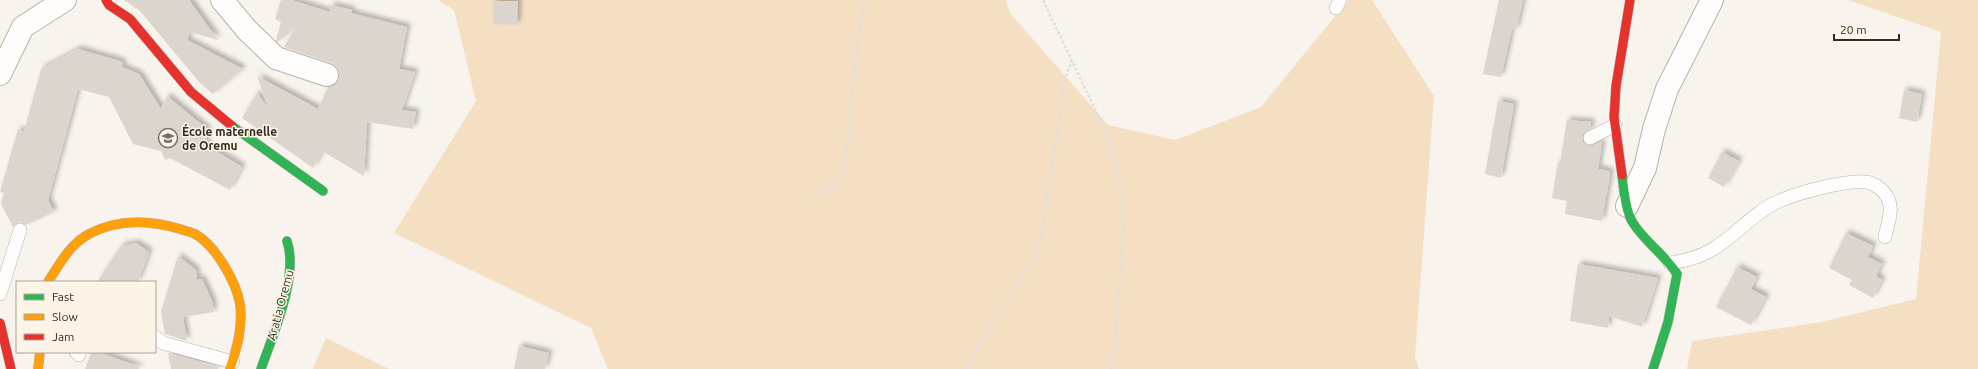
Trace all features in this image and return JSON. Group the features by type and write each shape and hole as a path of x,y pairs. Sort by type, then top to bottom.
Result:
{"street":[{"path":"0,74 23,27 65,0"},
{"path":"106,0 109,5 130,19 191,92 214,112 322,191"},
{"path":"222,0 247,30 276,58 327,75"},
{"path":"1630,0 1616,86 1615,125 1628,206 1632,222 1656,251 1670,264 1677,274 1675,293 1661,348 1653,369"},
{"path":"1628,206 1645,168 1654,129 1667,89 1712,0"},
{"path":"49,281 68,251 88,234 112,225 139,221 167,225 195,234 217,255 225,267 232,279 240,304 240,339 232,365"},
{"name":"Aratia Oremu","path":"261,369 276,329 291,264 290,246 287,241"},
{"path":"0,323 11,369"},
{"path":"38,369 40,353"}],"lane":[{"path":"1590,138 1615,125"},
{"path":"1670,264 1693,259 1712,250 1776,203 1799,195 1852,182 1868,182 1881,189 1889,200 1890,213 1885,237"},
{"path":"0,294 20,230"},
{"path":"156,338 163,343 232,365"}],"path":[{"path":"809,199 829,189 845,163 859,29 865,0"},
{"path":"1043,0 1110,141 1119,180 1124,220 1115,345 1111,369"},
{"path":"966,369 1039,248 1066,76 1072,60"}],"shaded area":[{"path":"438,0 1006,0 1010,13 1108,125 1175,140 1261,107 1348,0 1372,0 1434,96 1415,357 1419,369 608,369 591,328 394,233 476,101 454,10"},
{"path":"1848,0 1978,0 1978,369 1687,369 1692,341 1822,322 1916,299 1941,32"},
{"path":"326,338 389,369 313,369"}],"building":[{"path":"124,0 189,0 218,40 190,32 187,40 243,69 213,94 200,83 140,11"},
{"path":"281,0 291,0 330,12 331,5 352,10 351,13 407,27 399,69 415,72 402,110 416,112 413,129 367,122 364,176 322,151 313,168 242,118 257,93 268,108 257,76 318,109 328,87 335,85 339,79 339,72 336,66 331,63 284,47 296,27 277,42 276,41 281,22 275,19"},
{"path":"1499,0 1523,0 1516,30 1512,28 1501,77 1483,74"},
{"path":"493,1 518,1 517,25 493,24"},
{"name":"École maternelle de Oremu","path":"78,49 123,62 122,67 139,74 161,109 167,96 207,129 206,145 242,167 230,190 170,158 165,160 161,151 133,144 109,97 78,89 48,200 54,212 26,225 19,222 13,227 1,204 4,193 0,192 18,129 24,132 41,69"},
{"path":"1904,90 1922,94 1917,122 1899,118"},
{"path":"1498,101 1514,104 1501,178 1485,174"},
{"path":"1567,120 1591,122 1591,129 1583,134 1583,142 1590,146 1602,142 1598,169 1609,171 1610,174 1602,221 1565,214 1567,201 1552,198 1558,162 1560,163"},
{"path":"1722,152 1739,161 1724,187 1708,178"},
{"path":"1846,233 1873,246 1868,257 1882,264 1876,276 1882,280 1873,298 1849,285 1852,280 1829,268"},
{"path":"136,243 149,252 138,281 98,281 121,246"},
{"path":"178,256 196,270 197,279 202,279 212,301 214,312 183,317 187,341 165,334 161,312"},
{"path":"1578,264 1658,278 1642,327 1609,316 1608,328 1570,321"},
{"path":"1737,267 1757,277 1751,289 1766,297 1751,325 1716,307"},
{"path":"519,346 549,353 545,369 514,369"},
{"path":"92,353 102,353 139,367 139,369 85,369"},
{"path":"168,353 218,366 218,369 171,369"}],"traffic: fast":[{"path":"232,126 323,191"},
{"path":"1622,175 1624,193 1630,218 1643,236 1667,261 1677,274 1668,322 1653,369"},
{"path":"261,369 278,323 287,288 290,271 290,255 287,241"}],"traffic: slow":[{"path":"49,281 76,243 82,238 100,229 122,223 134,222 169,226 195,234 210,246 224,264 238,295 241,321 237,345 230,369"},
{"path":"38,369 40,353"}],"traffic: jam":[{"path":"106,0 109,5 130,19 191,92 232,126"},
{"path":"1622,175 1614,117 1616,86 1630,0"},
{"path":"0,323 11,369"}],"place":[{"name":"École maternelle de Oremu","path":"168,138"}]}
